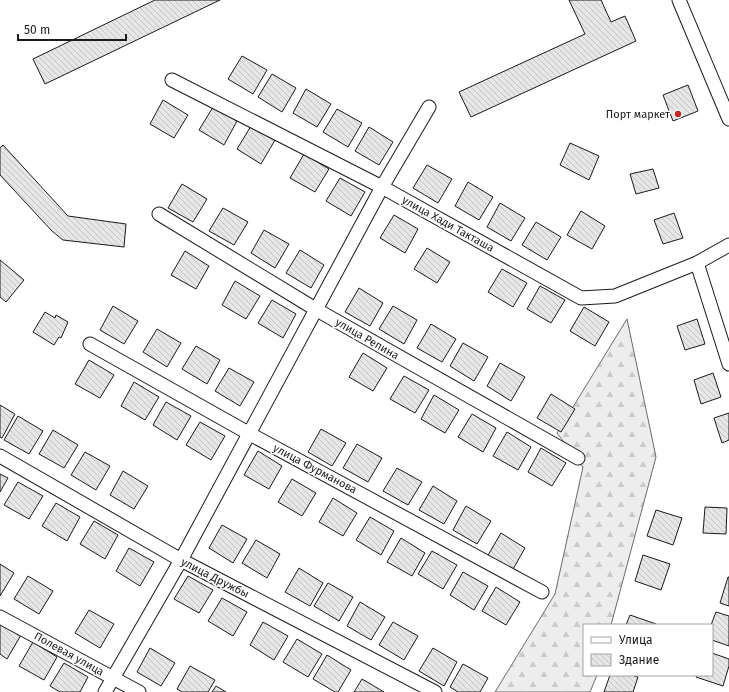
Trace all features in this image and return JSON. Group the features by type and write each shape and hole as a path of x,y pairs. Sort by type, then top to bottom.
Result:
{"street":[{"path":"679,0 729,119"},
{"name":"улица Хади Такташа","path":"172,80 382,187 581,298 615,296 697,263 729,245"},
{"path":"104,692 181,560 382,187 429,107"},
{"name":"улица Репина","path":"159,214 317,310 578,458"},
{"path":"697,263 729,364"},
{"name":"улица Фурманова","path":"90,344 250,434 542,592"},
{"name":"улица Дружбы","path":"0,456 181,560 435,692"},
{"name":"Полевая улица","path":"0,617 139,692"}],"green space":[{"path":"627,319 656,457 611,624 583,624 583,676 597,676 590,692 495,692 555,594 583,467 557,433"}],"building":[{"path":"155,0 220,0 45,84 33,59"},
{"path":"569,0 601,0 611,22 625,16 636,41 471,117 459,92 585,34"},
{"path":"242,56 267,70 253,94 228,79"},
{"path":"272,74 296,88 282,112 258,97"},
{"path":"688,85 698,111 673,121 663,95"},
{"path":"306,89 331,104 317,127 293,113"},
{"path":"163,100 188,115 174,138 150,124"},
{"path":"213,107 237,121 224,145 199,130"},
{"path":"337,109 362,123 348,147 323,132"},
{"path":"251,126 275,140 261,164 237,149"},
{"path":"369,127 393,142 379,165 355,151"},
{"path":"570,143 599,156 589,180 560,165"},
{"path":"3,145 68,216 126,224 124,247 63,240 52,231 0,175 0,148"},
{"path":"304,154 329,169 315,192 290,178"},
{"path":"427,165 452,179 438,203 413,188"},
{"path":"653,169 659,188 636,194 630,174"},
{"path":"340,178 365,192 351,216 326,201"},
{"path":"468,182 493,197 479,220 455,206"},
{"path":"182,184 207,199 193,222 168,208"},
{"path":"500,203 525,218 511,241 487,227"},
{"path":"223,208 248,222 234,245 209,231"},
{"path":"581,211 605,226 592,249 567,235"},
{"path":"674,213 683,238 663,244 654,220"},
{"path":"394,215 418,229 405,253 380,238"},
{"path":"536,222 561,237 547,260 522,245"},
{"path":"264,230 289,244 275,268 251,253"},
{"path":"427,248 450,262 437,283 414,269"},
{"path":"300,250 324,265 311,288 286,273"},
{"path":"185,251 209,266 196,289 171,275"},
{"path":"0,260 24,280 6,302 0,297"},
{"path":"502,269 527,283 513,307 488,292"},
{"path":"235,281 260,296 246,319 222,305"},
{"path":"540,286 565,300 551,323 527,309"},
{"path":"359,288 383,303 370,326 345,312"},
{"path":"272,300 296,314 283,338 258,323"},
{"path":"113,306 138,321 124,344 100,330"},
{"path":"393,306 417,320 404,344 379,329"},
{"path":"584,307 609,322 595,346 570,331"},
{"path":"45,312 55,318 56,315 68,322 61,338 59,337 54,345 33,332"},
{"path":"697,319 705,344 685,350 677,326"},
{"path":"431,324 456,339 442,362 417,348"},
{"path":"157,329 181,343 167,367 143,352"},
{"path":"463,343 488,357 474,381 450,366"},
{"path":"196,346 220,360 207,384 182,369"},
{"path":"363,353 387,368 373,391 349,377"},
{"path":"89,360 114,375 100,398 75,384"},
{"path":"500,363 525,377 511,401 487,386"},
{"path":"229,368 254,382 240,406 215,391"},
{"path":"713,373 721,397 701,404 694,380"},
{"path":"404,376 429,390 415,413 390,399"},
{"path":"134,382 159,397 145,420 121,406"},
{"path":"551,394 575,409 561,432 537,418"},
{"path":"434,395 459,410 445,433 421,419"},
{"path":"166,402 191,416 177,440 153,425"},
{"path":"0,405 15,414 2,438 0,437"},
{"path":"729,413 729,440 722,443 714,418"},
{"path":"472,414 496,428 483,452 458,437"},
{"path":"18,416 43,431 29,454 4,440"},
{"path":"200,422 225,436 211,460 186,445"},
{"path":"321,429 346,443 332,466 308,452"},
{"path":"53,430 78,445 64,468 39,454"},
{"path":"507,432 531,447 518,470 493,456"},
{"path":"357,444 382,458 368,482 343,468"},
{"path":"541,448 566,463 552,486 528,472"},
{"path":"258,451 282,466 269,489 244,475"},
{"path":"85,452 110,466 96,490 71,475"},
{"path":"397,468 422,482 408,505 383,491"},
{"path":"123,471 148,486 134,509 110,495"},
{"path":"0,474 8,478 0,492"},
{"path":"292,479 316,493 302,516 278,502"},
{"path":"18,482 43,496 29,519 4,505"},
{"path":"433,486 457,501 444,524 419,510"},
{"path":"333,498 357,513 343,536 319,522"},
{"path":"56,503 80,517 67,541 42,526"},
{"path":"466,506 491,521 477,544 453,530"},
{"path":"705,507 727,508 726,534 703,533"},
{"path":"656,510 682,518 673,545 647,536"},
{"path":"370,517 394,531 381,555 356,540"},
{"path":"94,521 118,535 105,559 80,544"},
{"path":"222,525 247,539 233,563 209,548"},
{"path":"501,533 525,548 512,571 487,557"},
{"path":"401,538 425,553 412,576 387,562"},
{"path":"256,540 280,554 267,578 242,563"},
{"path":"129,548 154,562 140,586 116,571"},
{"path":"432,551 457,565 443,589 418,574"},
{"path":"643,555 670,564 661,590 635,581"},
{"path":"0,564 14,573 0,596"},
{"path":"299,568 323,583 310,606 285,592"},
{"path":"463,572 488,586 474,610 450,595"},
{"path":"28,576 53,591 39,614 14,599"},
{"path":"188,576 213,590 199,613 174,599"},
{"path":"729,577 729,606 720,603"},
{"path":"328,583 353,597 339,621 314,606"},
{"path":"496,587 520,602 506,625 482,611"},
{"path":"222,598 247,612 233,636 208,621"},
{"path":"360,602 385,617 371,640 347,626"},
{"path":"89,610 114,624 100,648 75,633"},
{"path":"716,612 729,616 729,646 713,640 713,624 711,624"},
{"path":"630,615 656,624 626,624"},
{"path":"263,622 288,636 274,660 250,645"},
{"path":"393,622 418,636 404,660 379,645"},
{"path":"0,623 21,635 7,659 0,654"},
{"path":"297,639 322,654 308,677 283,662"},
{"path":"33,642 57,657 44,680 19,666"},
{"path":"150,648 175,663 161,686 137,672"},
{"path":"433,648 457,662 444,686 419,671"},
{"path":"713,653 729,659 729,666 723,686 696,677 713,676"},
{"path":"327,655 351,670 338,692 335,692 313,679"},
{"path":"64,663 88,677 80,692 60,692 50,686"},
{"path":"463,664 488,678 480,692 458,692 450,687"},
{"path":"190,666 215,680 208,692 182,692 177,689"},
{"path":"610,676 638,677 633,692 604,692"},
{"path":"362,679 384,692 354,692"},
{"path":"216,686 226,692 212,692"}],"place":[{"name":"Порт маркет","path":"678,114"}]}
